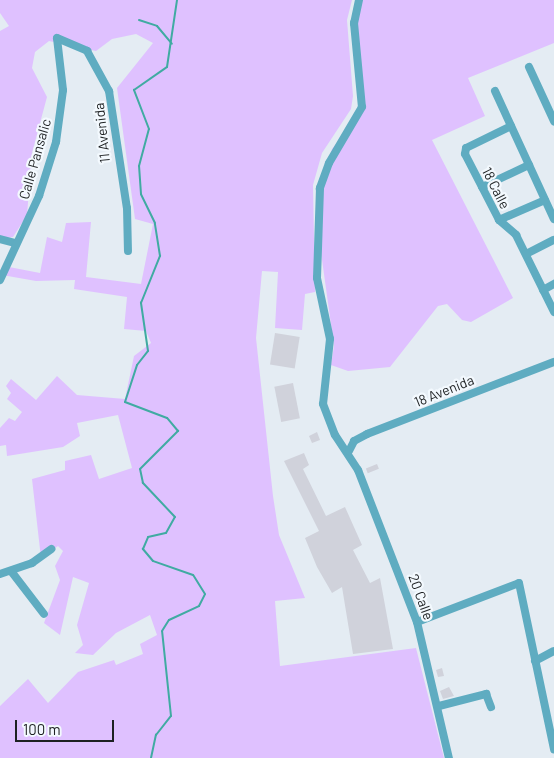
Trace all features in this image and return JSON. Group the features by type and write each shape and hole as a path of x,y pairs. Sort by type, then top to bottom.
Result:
{"street":[{"name":"20 Calle","path":"358,0 354,23 362,107 329,163 319,208 317,278 330,339 323,404 335,435 349,451 418,622 439,706 449,758"},
{"name":"Calle Pansalic","path":"0,280 15,243 34,209 56,142 63,73 57,38"},
{"name":"11 Avenida","path":"57,38 91,56 113,102 128,251"},
{"path":"529,67 554,122"},
{"path":"495,91 554,219"},
{"name":"18 Calle","path":"510,126 464,151 499,220 514,231 554,312"},
{"path":"482,188 529,165"},
{"path":"499,220 545,200"},
{"path":"0,239 15,243"},
{"path":"526,254 554,240"},
{"path":"543,290 554,284"},
{"name":"18 Avenida","path":"349,451 354,441 367,434 554,362"},
{"path":"0,574 32,563 51,549"},
{"path":"11,571 44,614"},
{"path":"418,622 517,582 554,749"},
{"path":"535,661 554,651"},
{"path":"439,706 486,694 491,708"}],"shaded area":[{"path":"0,0 352,0 347,20 353,96 351,109 322,153 313,185 315,292 305,294 302,330 275,328 278,272 262,271 256,338 273,496 279,535 305,598 275,601 280,666 416,648 444,758 0,758 0,706 28,679 48,703 78,672 114,660 116,665 143,654 140,644 157,635 150,615 116,633 93,655 75,653 83,645 77,625 89,583 73,577 60,635 44,623 60,580 55,566 63,551 58,546 41,558 32,479 65,470 65,461 91,455 99,479 132,468 118,415 77,423 80,436 63,447 7,456 6,445 0,446 0,428 9,418 15,421 22,412 7,399 11,393 6,386 11,379 36,400 57,376 77,395 125,399 134,356 151,343 146,331 124,329 127,297 74,289 75,280 36,281 2,275 9,267 40,273 47,237 62,242 66,223 91,222 86,277 141,284 153,224 135,219 117,88 153,43 136,34 112,39 96,51 49,41 35,52 32,68 47,97 32,153 27,215 13,237 0,239 0,31 9,26 0,13"},
{"path":"361,0 554,0 554,43 468,78 485,116 432,140 513,298 471,322 462,320 447,304 438,306 390,367 348,371 331,365 334,346 318,231 321,185 332,149 357,118 364,96 356,28"}],"building":[{"path":"275,333 300,337 295,369 270,365"},
{"path":"293,383 300,418 281,422 274,387"},
{"path":"317,432 320,440 312,443 309,436"},
{"path":"304,453 309,465 303,469 326,516 345,507 362,545 353,550 370,583 380,578 393,649 353,654 342,587 332,593 317,567 305,538 319,531 284,461"},
{"path":"377,464 379,469 368,473 366,468"},
{"path":"442,668 444,676 438,677 436,670"},
{"path":"449,687 454,696 443,699 440,691"}],"waterway":[{"path":"151,758 156,735 171,716 162,631 169,620 199,606 205,594 193,575 153,561 143,549 148,537 166,533 175,517 143,483 140,469 178,431 167,418 125,402 137,365 148,351 141,303 160,256 155,223 141,194 139,166 149,129 134,90 167,67 177,0"},
{"path":"139,20 157,26 172,44"}]}
